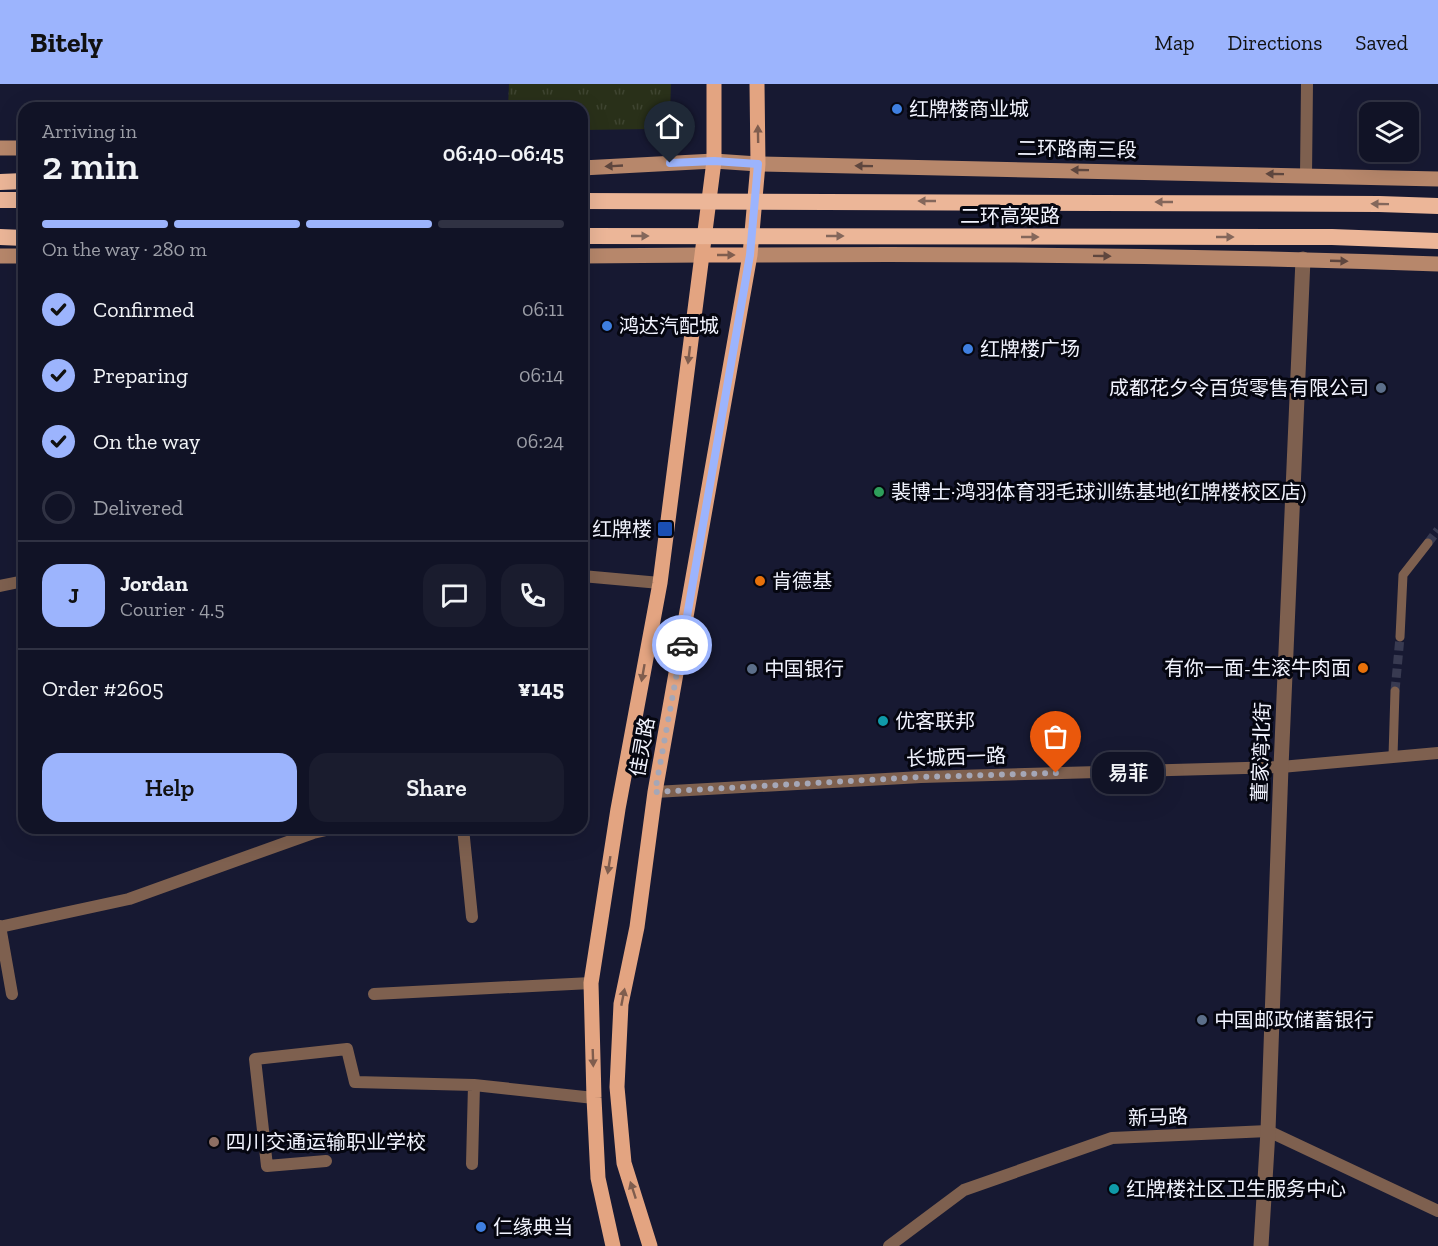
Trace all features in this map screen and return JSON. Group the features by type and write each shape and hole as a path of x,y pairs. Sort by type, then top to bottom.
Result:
{"highway":[{"path":"0,182 18,181"},
{"path":"0,200 18,200"},
{"name":"二环高架路","path":"588,201 1367,203 1438,206"},
{"name":"二环高架路","path":"588,236 1332,237 1438,241"},
{"path":"0,237 18,238"}],"main road":[{"name":"佳灵路","path":"613,1246 598,1178 591,983 618,809 660,583 714,161 714,84"},
{"name":"佳灵路","path":"650,1246 624,1162 617,1087 621,1005 638,927 655,792 750,255 758,164 757,84"},
{"path":"0,148 18,148"},
{"name":"二环路南三段","path":"588,168 714,161 758,164 1438,179"},
{"path":"588,256 920,254 1303,259 1438,264"},
{"path":"0,256 18,256"}],"street":[{"path":"1306,175 1307,84"},
{"name":"董家湾北街","path":"1261,1246 1268,1131 1303,259"},
{"path":"1400,637 1402,575 1428,543"},
{"path":"588,577 660,583"},
{"path":"0,586 18,582"},
{"path":"1393,756 1395,692"},
{"name":"长城西一路","path":"655,792 921,777 1281,767 1438,753"},
{"path":"12,994 0,926 129,899 310,834"},
{"path":"464,834 472,917"},
{"path":"374,994 591,983"},
{"path":"326,1161 267,1166 255,1059 347,1049 355,1082 474,1085 594,1098"},
{"path":"472,1164 474,1085"},
{"name":"新马路","path":"889,1246 964,1190 1112,1138 1268,1131 1438,1211"}],"green space":[{"path":"509,84 671,84 670,112 651,129 588,130 588,102 508,102"}],"tunnel":[{"path":"1428,543 1438,530"},
{"path":"1395,691 1400,637"}],"way so far":[{"path":"682,645 655,792 921,777 1056,773"}],"place":[{"name":"红牌楼商业城","path":"897,109"},
{"name":"鸿达汽配城","path":"607,326"},
{"name":"红牌楼广场","path":"968,349"},
{"name":"成都花夕令百货零售有限公司","path":"1381,388"},
{"name":"裴博士·鸿羽体育羽毛球训练基地(红牌楼校区店)","path":"879,492"},
{"name":"红牌楼","path":"665,529"},
{"name":"肯德基","path":"760,581"},
{"name":"有你一面-生滚牛肉面","path":"1363,668"},
{"name":"中国银行","path":"752,669"},
{"name":"优客联邦","path":"883,721"},
{"name":"易菲","path":"1056,773"},
{"name":"中国邮政储蓄银行","path":"1202,1020"},
{"name":"四川交通运输职业学校","path":"214,1142"},
{"name":"红牌楼社区卫生服务中心","path":"1114,1189"},
{"name":"仁缘典当","path":"481,1227"}],"route":[{"path":"670,163 714,161 758,164 750,255 682,645"}]}
